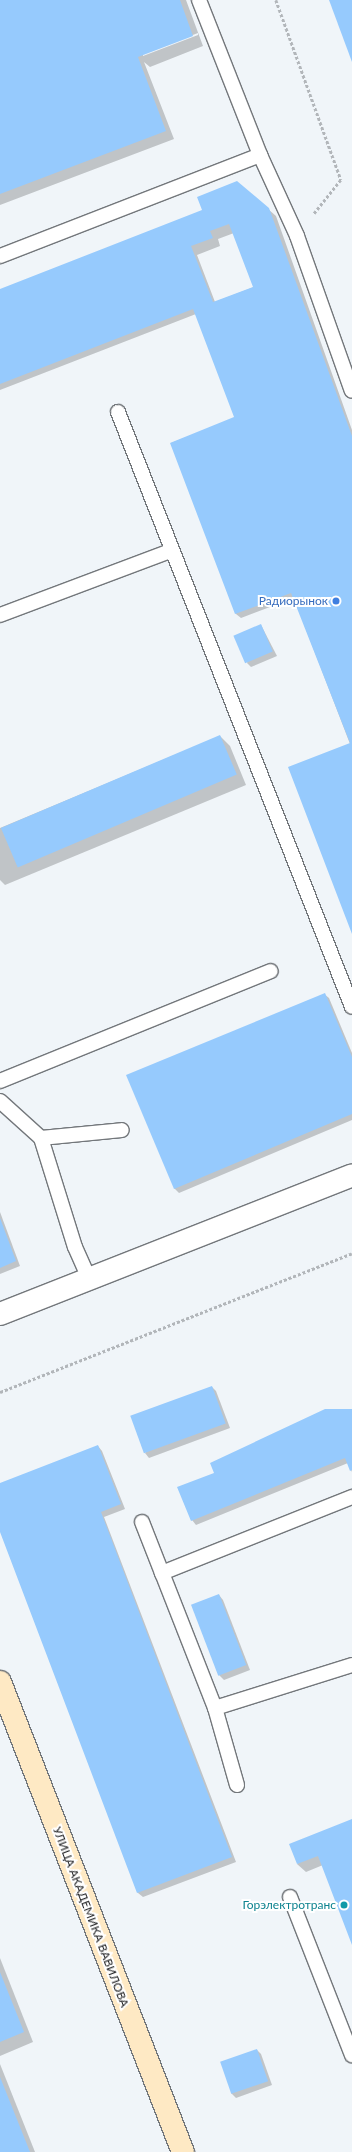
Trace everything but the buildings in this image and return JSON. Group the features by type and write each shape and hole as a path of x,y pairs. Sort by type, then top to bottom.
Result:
{"street":[{"path":"0,1314 352,1175"},
{"name":"УЛИЦА АКАДЕМИКА ВАВИЛОВА","path":"0,1682 183,2152"}],"lane":[{"path":"199,0 260,155 297,236 352,391"},
{"path":"0,256 260,155"},
{"path":"118,412 170,551 352,1007"},
{"path":"0,615 170,551"},
{"path":"0,1081 271,971"},
{"path":"0,1100 41,1138 75,1247 88,1278"},
{"path":"41,1138 122,1130"},
{"path":"162,1573 352,1496"},
{"path":"142,1522 215,1708 237,1785"},
{"path":"215,1708 352,1665"},
{"path":"290,1897 352,2055"}],"path":[{"path":"276,0 340,180 314,214"},
{"path":"0,1392 352,1253"}],"place":[{"name":"Радиорынок","path":"336,601"},
{"name":"Горэлектротранс","path":"344,1905"}]}
